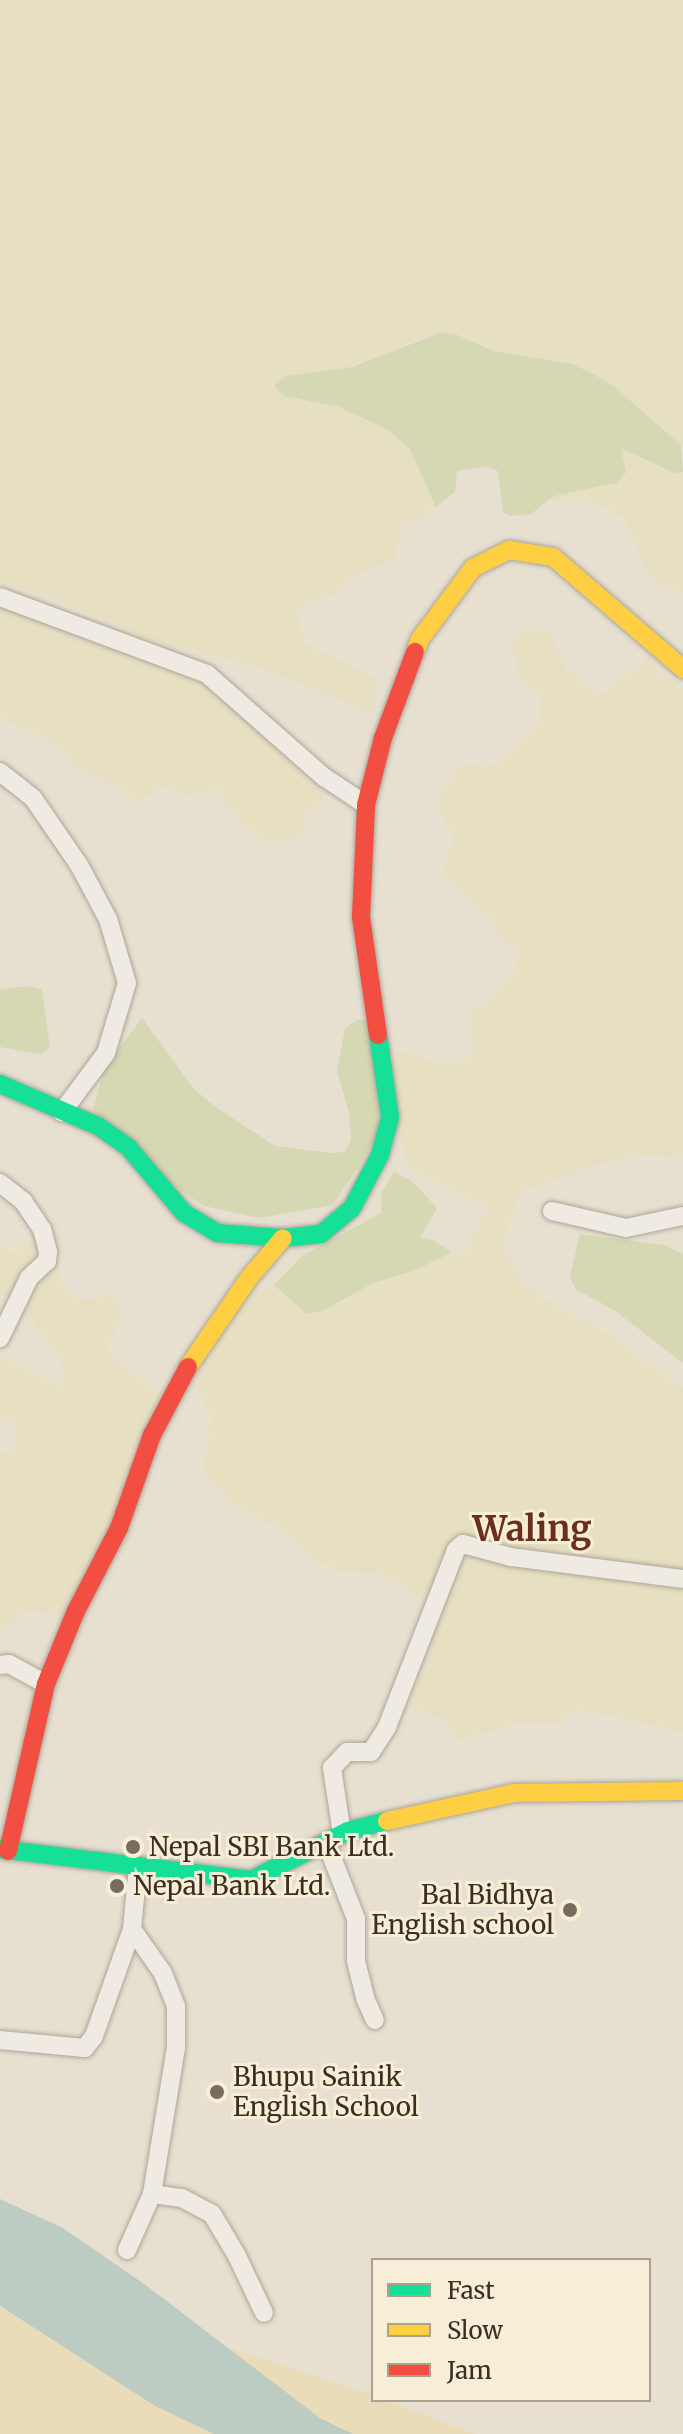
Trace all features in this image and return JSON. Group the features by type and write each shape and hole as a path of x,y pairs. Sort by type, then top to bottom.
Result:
{"main road":[{"path":"0,1084 98,1126 129,1148 184,1213 217,1233 283,1238 321,1234 352,1208 380,1155 390,1117 361,917 361,857 366,805 383,738 420,639 473,568 509,550 553,557 683,669"},
{"path":"283,1238 249,1278 196,1352 152,1435 119,1528 76,1611 46,1684 4,1850 251,1880 334,1838 385,1819 514,1793 683,1791"}],"street":[{"path":"0,597 207,674 324,777 366,805"},
{"path":"0,772 33,798 79,865 108,919 127,983 106,1053 62,1112"},
{"path":"0,1183 23,1201 42,1229 48,1252 47,1261 29,1278 0,1338"},
{"path":"552,1211 626,1228 683,1216"},
{"path":"375,2020 356,1961 356,1919 334,1838 332,1768 347,1752 371,1752 387,1727 456,1550 463,1544 511,1557 683,1579"},
{"path":"0,1665 9,1664 46,1684"},
{"path":"0,2040 85,2048 94,2036 132,1929 138,1867"},
{"path":"127,2250 152,2194 174,2069 176,2006 162,1972 132,1929"},
{"path":"152,2194 182,2198 212,2214 236,2254 264,2313"}],"shaded area":[{"path":"0,0 683,0 683,447 612,385 593,374 571,364 486,349 448,333 427,336 352,367 286,376 284,396 339,407 388,430 410,449 436,507 401,528 395,559 362,572 335,596 309,600 298,615 304,642 376,679 374,714 269,671 148,639 43,594 0,583"},
{"path":"621,448 674,473 683,472 683,594 663,588 647,574 625,519 594,502 557,502 554,496 617,483"},
{"path":"0,602 78,639 145,654 203,682 247,718 325,798 317,809 304,816 304,830 294,840 264,842 242,825 217,790 189,795 162,787 138,801 116,785 77,767 58,744 0,718"},
{"path":"549,630 566,671 602,694 648,658 656,670 683,686 683,1159 651,1155 594,1165 520,1193 503,1247 523,1286 613,1337 683,1387 683,1732 578,1709 555,1724 513,1724 460,1741 449,1733 445,1719 418,1712 409,1701 428,1664 438,1610 381,1574 340,1571 314,1560 283,1531 232,1504 203,1473 211,1418 199,1391 202,1363 246,1295 274,1285 308,1314 322,1311 373,1283 416,1270 452,1252 463,1256 488,1209 405,1166 392,1061 399,1050 442,1064 456,1064 467,1057 475,1045 469,1018 477,1005 491,1000 515,967 519,954 498,937 495,924 443,875 453,838 440,813 440,799 459,764 487,766 501,762 539,721 542,707 537,694 517,673 513,646 520,632"},
{"path":"36,1238 38,1257 8,1299 0,1295 0,1241 12,1253"},
{"path":"49,1268 59,1268 61,1283 71,1294 85,1300 112,1295 121,1306 120,1321 108,1348 117,1361 140,1377 159,1398 133,1449 129,1479 77,1594 58,1615 31,1611 18,1614 0,1636 0,1452 11,1454 19,1426 0,1417 0,1363 3,1357 59,1386 63,1380 61,1359 39,1331 24,1302 37,1276"},
{"path":"0,2199 63,2228 147,2286 320,2418 353,2434 214,2434 155,2406 5,2309 0,2305"}],"green space":[{"path":"440,333 455,334 493,351 572,364 593,374 612,385 681,445 683,472 674,473 621,448 626,472 617,483 554,496 531,514 509,516 503,512 498,471 485,466 457,471 455,492 436,507 410,449 388,430 339,407 284,396 274,386 286,376 352,367"},
{"path":"28,986 42,990 50,1047 41,1054 0,1047 0,990"},
{"path":"142,1018 194,1089 216,1107 275,1146 331,1153 345,1152 351,1140 349,1113 337,1071 345,1029 356,1020 370,1019 380,1133 333,1205 260,1218 204,1206 171,1184 93,1110 104,1069"},
{"path":"394,1172 412,1181 437,1208 420,1238 433,1240 452,1252 416,1270 373,1283 322,1311 307,1314 274,1285 302,1256 381,1213 382,1191"},
{"path":"580,1234 664,1245 683,1254 683,1363 614,1310 575,1289 570,1275"}],"sand":[{"path":"0,2305 155,2406 214,2434 0,2434"},
{"path":"223,2346 371,2395 371,2402 390,2402 475,2434 353,2434 321,2418"}],"traffic: fast":[{"path":"0,1084 98,1126 129,1148 184,1213 217,1233 283,1238 321,1234 352,1208 380,1155 390,1117 378,1035"},
{"path":"0,1849 251,1880 348,1831 387,1821"}],"traffic: slow":[{"path":"415,652 420,639 473,568 509,550 553,557 683,669"},
{"path":"188,1367 249,1278 283,1238"},
{"path":"387,1821 514,1793 683,1791"}],"traffic: jam":[{"path":"378,1035 361,917 366,805 383,738 415,652"},
{"path":"8,1851 46,1684 76,1611 119,1528 152,1435 188,1367"}],"place":[{"name":"Nepal SBI Bank Ltd.","path":"133,1847"},
{"name":"Nepal Bank Ltd.","path":"117,1886"},
{"name":"Bal Bidhya English school","path":"570,1910"},
{"name":"Bhupu Sainik English School","path":"217,2092"}],"district":[{"name":"Waling","path":"532,1530"}]}
